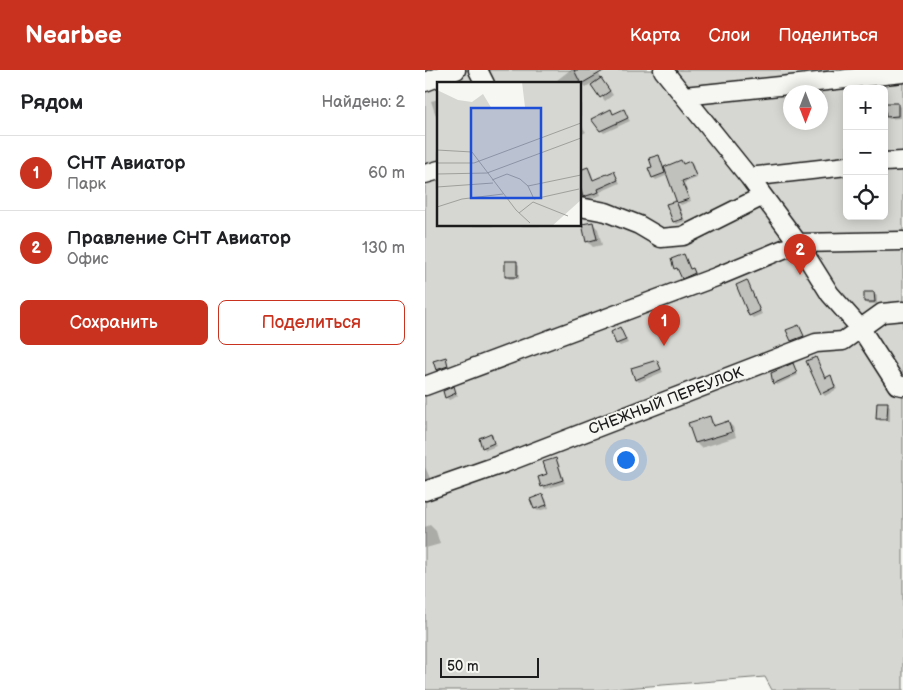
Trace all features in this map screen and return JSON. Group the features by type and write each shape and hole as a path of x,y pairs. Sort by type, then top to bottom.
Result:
{"lane":[{"path":"425,82 456,70"},
{"path":"478,70 484,82"},
{"path":"663,70 749,177 798,243 830,294 861,329 900,385"},
{"path":"684,96 903,73"},
{"path":"888,162 903,161"},
{"path":"749,177 843,166"},
{"path":"581,206 606,212 639,225 661,238 683,236 763,196"},
{"path":"425,386 716,277 798,243 903,241"},
{"name":"СНЕЖНЫЙ ПЕРЕУЛОК","path":"425,491 533,452 816,343 843,341 882,313 903,311"}],"shaded area":[{"path":"425,70 903,70 903,690 772,690 765,677 599,690 425,690"}],"building":[{"path":"574,70 605,70 581,84"},
{"path":"601,78 610,91 600,98 591,85"},
{"path":"888,103 898,103 898,116 888,117"},
{"path":"611,109 613,114 624,109 628,118 600,131 591,119"},
{"path":"659,155 665,173 652,178 648,168 652,167 649,158"},
{"path":"681,160 683,164 690,161 696,176 682,181 689,199 677,203 664,167"},
{"path":"588,167 593,180 614,171 618,180 598,189 599,192 583,197 581,190 581,170"},
{"path":"676,201 683,219 673,222 666,204"},
{"path":"593,222 597,239 586,242 582,224"},
{"path":"684,254 690,269 693,268 695,273 682,279 677,268 674,269 671,259"},
{"path":"505,261 517,261 517,277 505,277"},
{"path":"747,280 760,311 749,316 736,285"},
{"path":"864,292 874,292 875,302 864,302"},
{"path":"799,325 804,336 791,341 786,330"},
{"path":"620,327 626,340 616,344 611,332"},
{"path":"446,357 448,366 436,370 433,361"},
{"path":"816,357 825,378 831,375 835,387 821,394 806,361"},
{"path":"657,360 661,369 635,380 631,368"},
{"path":"793,363 797,373 773,384 771,373"},
{"path":"454,386 456,393 445,398 443,391"},
{"path":"877,402 888,402 887,419 876,419"},
{"path":"710,416 713,426 728,421 732,432 695,443 688,423"},
{"path":"491,433 494,443 482,448 479,438"},
{"path":"556,458 563,480 541,487 538,477 547,474 543,462"},
{"path":"543,494 547,505 534,509 530,499"}],"place":[{"name":"Правление СНТ Авиатор","path":"800,275"},
{"name":"СНТ Авиатор","path":"664,346"}]}
